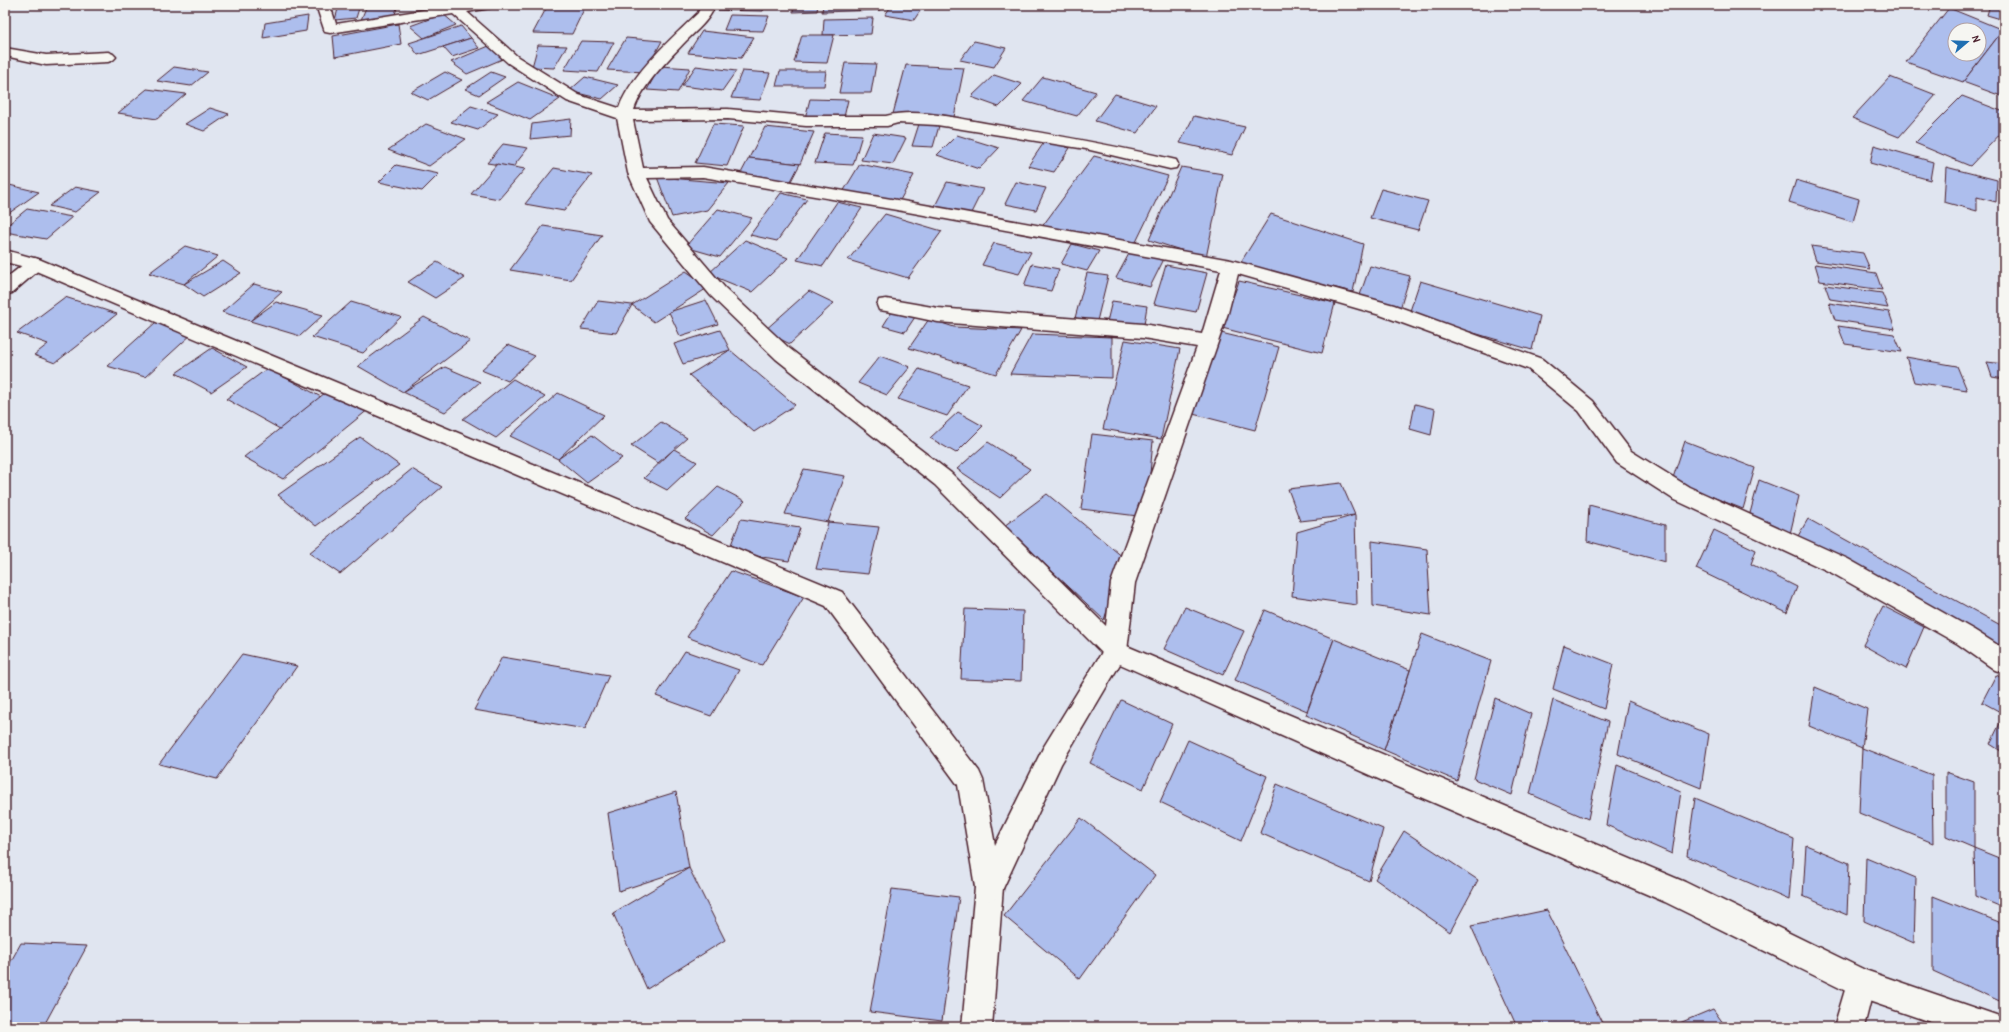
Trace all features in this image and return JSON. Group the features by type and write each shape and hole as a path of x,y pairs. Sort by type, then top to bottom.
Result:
{"street":[{"path":"325,5 324,8 330,30 485,5"},
{"path":"708,5 705,14 665,54 631,96 624,115 636,173 659,222 718,292 783,354 943,479 1115,651 1392,772 1675,892 1860,983 1988,1027"},
{"path":"455,9 513,60 526,69 573,98 624,115 728,114 806,121 887,120 897,118 936,120 1089,145 1100,149 1170,164"},
{"path":"5,52 46,60 108,57"},
{"path":"636,173 702,172 1231,266 1387,310 1535,364 1586,406 1624,457 1682,493 1840,566 1966,637 2004,662"},
{"path":"5,256 35,264 834,599 970,780 989,887 977,1027"},
{"path":"5,289 35,264"},
{"path":"989,887 1052,756 1115,651 1123,583 1219,313 1231,266"},
{"path":"886,304 938,316 1143,332 1209,342"},
{"path":"1849,1027 1860,983"}],"building":[{"path":"339,5 360,5 356,18 335,20"},
{"path":"367,5 398,5 394,17 361,20"},
{"path":"548,5 586,5 572,34 533,33"},
{"path":"630,5 691,5 690,8 628,9"},
{"path":"716,5 765,5 763,11 714,10"},
{"path":"794,5 818,5 817,11 793,12"},
{"path":"823,5 880,5 880,10 822,12"},
{"path":"892,5 924,5 914,20 885,15"},
{"path":"1990,5 2004,5 2004,20 1987,15"},
{"path":"1949,8 1983,22 1947,22 1947,62 1978,62 1963,82 1906,62"},
{"path":"443,14 456,25 424,38 410,26"},
{"path":"730,15 769,16 763,31 724,30"},
{"path":"308,16 306,31 263,38 265,23"},
{"path":"873,18 871,34 823,35 824,19"},
{"path":"1987,23 2003,30 1987,51"},
{"path":"398,24 401,44 335,57 333,36"},
{"path":"461,26 471,38 418,55 409,43"},
{"path":"2004,30 2004,97 1963,82 1978,62 1987,62 1987,51"},
{"path":"702,31 754,37 741,58 688,53"},
{"path":"802,35 834,35 827,63 794,62"},
{"path":"471,38 479,48 452,57 443,47"},
{"path":"626,38 662,41 645,72 607,70"},
{"path":"581,41 614,42 598,72 564,70"},
{"path":"974,41 1006,48 994,67 960,60"},
{"path":"538,45 567,46 554,68 532,67"},
{"path":"489,46 505,58 467,74 451,62"},
{"path":"845,63 876,64 871,93 839,93"},
{"path":"906,65 964,68 954,117 893,114"},
{"path":"660,66 690,68 678,92 647,90"},
{"path":"696,66 736,71 722,91 682,86"},
{"path":"174,67 208,72 191,86 157,81"},
{"path":"742,71 770,73 760,100 731,98"},
{"path":"780,71 826,71 824,86 776,86"},
{"path":"445,72 462,80 428,100 411,92"},
{"path":"491,72 505,77 479,95 465,89"},
{"path":"994,75 1022,84 999,107 971,97"},
{"path":"585,77 618,85 602,99 569,91"},
{"path":"1043,77 1096,92 1077,116 1023,101"},
{"path":"1890,77 1936,95 1899,137 1852,118"},
{"path":"518,82 560,99 530,120 486,102"},
{"path":"147,89 186,94 157,119 118,113"},
{"path":"1115,94 1156,106 1137,133 1095,121"},
{"path":"1962,96 2004,112 2004,130 1970,166 1915,143"},
{"path":"810,99 848,100 844,117 805,118"},
{"path":"471,106 498,114 478,130 451,122"},
{"path":"210,108 229,114 204,131 185,124"},
{"path":"1194,116 1245,127 1232,155 1180,143"},
{"path":"571,119 570,135 530,139 532,124"},
{"path":"426,124 466,139 429,166 388,150"},
{"path":"713,124 744,126 727,166 695,163"},
{"path":"919,124 939,126 933,147 912,146"},
{"path":"765,127 814,132 800,164 749,158"},
{"path":"825,133 862,135 853,165 815,163"},
{"path":"873,133 906,138 893,164 861,160"},
{"path":"957,135 999,148 979,169 937,155"},
{"path":"1045,141 1070,148 1054,172 1028,166"},
{"path":"503,144 528,148 513,167 487,163"},
{"path":"1874,145 1933,162 1930,180 1870,163"},
{"path":"1094,156 1168,176 1136,242 1041,228"},
{"path":"749,158 800,164 791,181 740,175"},
{"path":"497,164 525,169 499,199 471,194"},
{"path":"860,164 914,175 899,202 843,192"},
{"path":"396,165 439,174 422,191 379,182"},
{"path":"1181,167 1223,174 1206,258 1149,240"},
{"path":"1946,167 1997,180 1996,202 1977,197 1977,211 1944,202"},
{"path":"554,168 592,175 564,211 525,204"},
{"path":"657,177 729,183 707,210 672,217"},
{"path":"1796,180 1859,199 1853,222 1789,202"},
{"path":"947,182 983,189 970,215 934,208"},
{"path":"1016,182 1046,188 1036,210 1005,204"},
{"path":"5,184 39,192 5,216"},
{"path":"75,187 101,192 75,212 49,206"},
{"path":"1381,189 1428,201 1418,230 1370,218"},
{"path":"781,193 807,199 777,241 750,235"},
{"path":"837,202 862,208 823,266 797,260"},
{"path":"27,209 72,217 46,239 5,232 5,227"},
{"path":"718,209 752,218 720,257 685,247"},
{"path":"885,214 942,231 908,278 848,260"},
{"path":"1271,214 1363,244 1353,292 1239,265"},
{"path":"543,226 602,235 571,280 510,270"},
{"path":"745,240 788,258 752,292 708,274"},
{"path":"994,243 1031,252 1019,274 982,265"},
{"path":"1072,244 1099,251 1087,271 1061,264"},
{"path":"185,246 218,256 184,284 149,273"},
{"path":"1811,246 1863,253 1870,269 1816,261"},
{"path":"1131,250 1164,259 1150,287 1116,278"},
{"path":"223,261 241,273 203,297 184,284"},
{"path":"437,262 465,278 435,298 408,282"},
{"path":"1032,264 1059,269 1051,291 1024,286"},
{"path":"1815,264 1876,273 1882,290 1820,281"},
{"path":"1166,265 1207,273 1196,312 1154,304"},
{"path":"1370,266 1410,276 1400,309 1359,298"},
{"path":"686,271 709,287 654,322 632,305"},
{"path":"1087,273 1108,276 1097,321 1075,318"},
{"path":"1239,281 1335,303 1322,353 1222,328"},
{"path":"1420,281 1540,316 1532,350 1409,314"},
{"path":"254,284 282,292 250,321 222,312"},
{"path":"1825,285 1882,293 1888,308 1830,299"},
{"path":"809,291 834,303 790,344 764,331"},
{"path":"65,297 117,314 55,363 34,355 48,344 17,333"},
{"path":"706,300 718,324 680,336 669,312"},
{"path":"598,301 632,305 616,333 581,329"},
{"path":"1112,301 1147,306 1143,331 1106,326"},
{"path":"276,302 323,315 300,336 250,321"},
{"path":"351,302 401,317 363,353 312,337"},
{"path":"1829,303 1889,312 1895,329 1835,320"},
{"path":"893,310 915,317 905,332 883,326"},
{"path":"424,317 470,341 403,392 358,366"},
{"path":"929,319 954,327 1021,330 996,374 909,348"},
{"path":"156,322 193,333 145,377 107,366"},
{"path":"1838,326 1894,334 1902,352 1845,344"},
{"path":"720,330 730,350 683,364 674,344"},
{"path":"1221,333 1279,347 1255,430 1193,414"},
{"path":"1032,334 1112,337 1112,378 1010,374"},
{"path":"1125,340 1180,349 1161,439 1103,429"},
{"path":"508,345 535,356 508,381 481,370"},
{"path":"212,348 247,367 211,392 176,373"},
{"path":"730,350 795,405 754,432 689,375"},
{"path":"880,356 910,367 887,395 858,383"},
{"path":"1906,357 1957,366 1967,390 1914,382"},
{"path":"1987,362 2004,364 2004,379 1992,377"},
{"path":"445,367 480,382 445,412 403,392"},
{"path":"268,368 321,397 280,429 226,399"},
{"path":"919,369 968,385 947,416 898,399"},
{"path":"513,379 545,397 496,438 463,419"},
{"path":"330,389 369,409 283,479 244,457"},
{"path":"558,393 604,415 558,459 510,436"},
{"path":"1415,404 1435,409 1431,435 1410,429"},
{"path":"958,412 983,426 956,453 930,438"},
{"path":"661,422 687,438 658,463 631,446"},
{"path":"1092,434 1153,441 1146,517 1081,509"},
{"path":"592,435 622,458 587,483 558,459"},
{"path":"360,437 399,465 316,526 278,495"},
{"path":"1685,441 1755,468 1743,509 1672,481"},
{"path":"988,442 1030,469 1000,498 957,469"},
{"path":"674,449 697,462 667,490 644,478"},
{"path":"412,469 442,487 340,574 309,553"},
{"path":"804,469 845,476 828,522 785,514"},
{"path":"1759,480 1799,496 1790,534 1749,517"},
{"path":"1341,483 1355,515 1300,521 1288,489"},
{"path":"718,487 745,501 713,535 685,519"},
{"path":"1047,494 1124,558 1104,620 1004,526"},
{"path":"1589,505 1665,525 1665,562 1587,541"},
{"path":"1355,515 1357,605 1292,596 1297,532"},
{"path":"741,519 800,528 789,561 728,552"},
{"path":"1808,519 2004,627 2004,652 1798,536"},
{"path":"828,522 879,527 868,574 816,569"},
{"path":"1714,530 1756,550 1751,564 1797,587 1787,613 1696,569"},
{"path":"1372,541 1427,549 1431,615 1373,606"},
{"path":"731,571 804,597 762,665 687,637"},
{"path":"1883,606 1924,627 1906,669 1863,645"},
{"path":"1185,607 1244,631 1223,675 1164,649"},
{"path":"965,609 1023,611 1021,681 961,679"},
{"path":"1265,610 1334,639 1307,711 1235,680"},
{"path":"1422,634 1491,661 1457,781 1384,750"},
{"path":"1334,639 1410,670 1384,750 1306,715"},
{"path":"1564,645 1613,664 1604,709 1553,689"},
{"path":"685,651 739,670 711,716 656,696"},
{"path":"242,654 297,666 217,779 159,764"},
{"path":"502,657 609,675 585,729 474,710"},
{"path":"1996,675 2004,679 2004,714 1982,702"},
{"path":"1815,687 1867,709 1862,748 1809,726"},
{"path":"1495,698 1531,714 1512,795 1474,779"},
{"path":"1121,700 1172,724 1143,789 1090,763"},
{"path":"1553,700 1608,722 1588,819 1530,794"},
{"path":"1628,701 1709,734 1701,788 1618,754"},
{"path":"2004,715 2004,753 1990,744"},
{"path":"1188,740 1267,776 1241,841 1160,802"},
{"path":"1862,748 1932,775 1933,843 1859,813"},
{"path":"1617,765 1681,791 1672,854 1606,825"},
{"path":"1946,772 1974,782 1974,848 1946,836"},
{"path":"1277,784 1383,829 1369,881 1260,833"},
{"path":"676,792 689,868 619,891 608,813"},
{"path":"1695,798 1794,839 1789,900 1687,856"},
{"path":"1081,818 1155,875 1080,979 1004,916"},
{"path":"1404,831 1478,880 1450,932 1375,879"},
{"path":"1806,845 1849,863 1847,915 1803,896"},
{"path":"1974,848 2004,860 2004,908 1975,896"},
{"path":"1866,857 1916,878 1914,943 1864,921"},
{"path":"689,868 725,940 647,989 613,913"},
{"path":"892,889 959,897 942,1021 870,1012"},
{"path":"1933,896 2004,924 2004,1003 1933,971"},
{"path":"1547,910 1604,1027 1517,1027 1471,926"},
{"path":"21,943 87,946 43,1027 5,1027 5,972"},
{"path":"1713,1009 1726,1027 1670,1027"}]}
